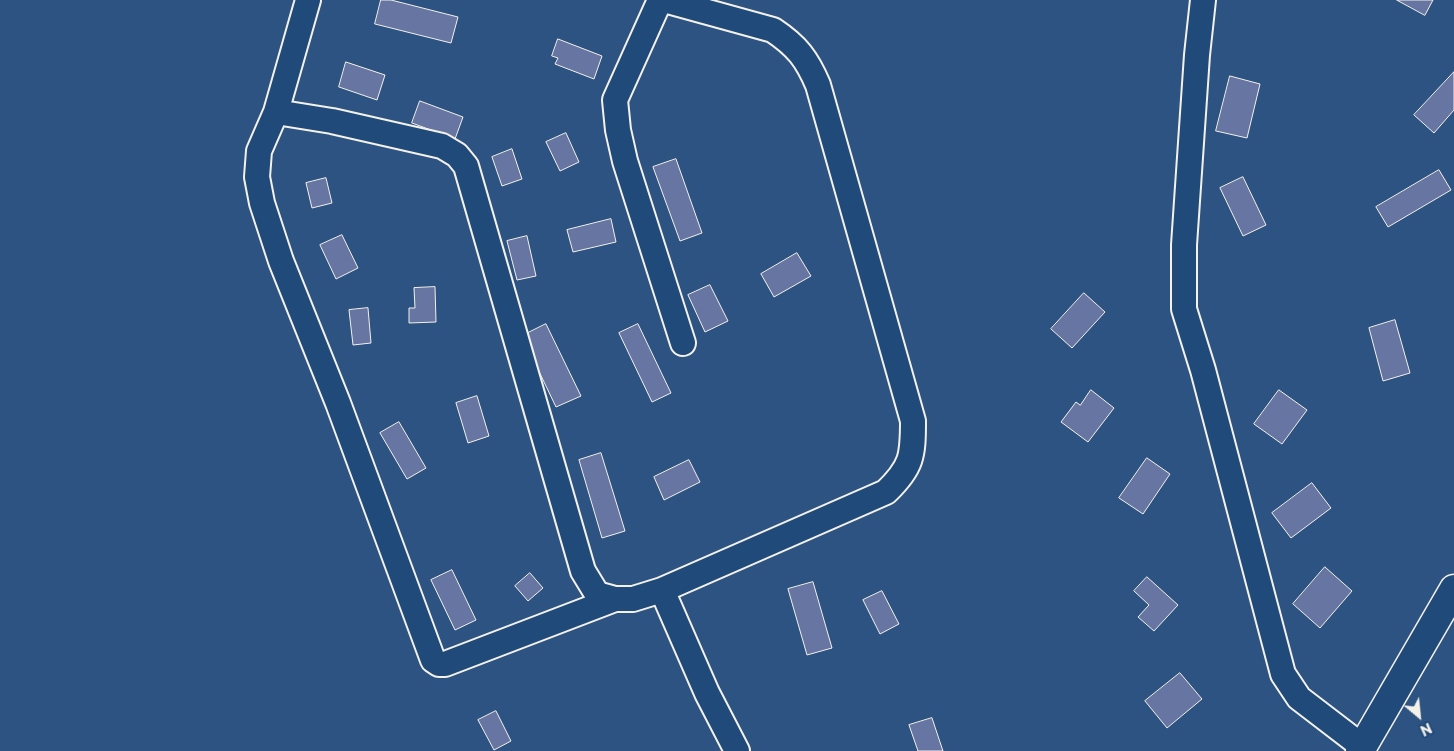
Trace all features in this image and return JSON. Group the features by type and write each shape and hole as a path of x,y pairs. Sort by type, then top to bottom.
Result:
{"street":[{"path":"308,0 276,112 259,150 257,177 262,203 281,261 338,403 433,660 439,664 445,664 614,599"},
{"path":"660,0 615,100 618,130 626,161 683,343"},
{"path":"276,112 332,121 442,146 457,155 466,166 583,571 597,594 614,599 633,599 662,590 886,492 902,477 913,451 913,421 911,412 818,85 809,64 800,51 773,30 664,0"},
{"path":"1203,0 1196,65 1184,245 1184,309 1203,370 1283,674 1299,698 1361,749 1454,589"},
{"path":"662,590 707,693 738,751"}],"building":[{"path":"381,0 391,0 458,17 451,43 375,24"},
{"path":"1397,0 1433,0 1425,15"},
{"path":"558,39 602,56 594,79 555,64 558,58 552,56"},
{"path":"346,62 385,75 377,100 339,87"},
{"path":"1454,72 1454,110 1434,133 1414,115"},
{"path":"1230,76 1260,84 1247,138 1216,131"},
{"path":"420,101 463,117 455,139 412,123"},
{"path":"566,133 579,162 560,171 546,142"},
{"path":"512,149 522,179 502,186 492,157"},
{"path":"676,159 702,233 680,241 653,167"},
{"path":"1439,170 1451,190 1388,227 1376,207"},
{"path":"1243,177 1266,225 1243,236 1220,188"},
{"path":"326,178 332,203 312,208 306,183"},
{"path":"611,219 616,242 573,252 567,230"},
{"path":"342,235 358,268 336,279 320,245"},
{"path":"527,236 536,276 517,280 507,241"},
{"path":"797,253 811,276 774,297 761,274"},
{"path":"710,285 728,321 705,332 688,295"},
{"path":"435,287 436,322 409,323 409,308 415,308 414,288"},
{"path":"1084,293 1105,312 1072,348 1051,329"},
{"path":"368,308 371,343 353,345 349,310"},
{"path":"1395,320 1410,373 1383,381 1369,328"},
{"path":"546,324 581,396 556,407 522,336"},
{"path":"638,324 671,393 652,402 619,333"},
{"path":"1091,390 1114,408 1088,442 1061,422 1076,402 1080,405"},
{"path":"1279,390 1307,410 1282,444 1254,424"},
{"path":"477,396 489,436 468,443 456,403"},
{"path":"399,422 426,468 407,479 380,433"},
{"path":"601,453 625,531 602,538 579,460"},
{"path":"1147,458 1170,474 1143,514 1119,498"},
{"path":"689,460 700,482 664,500 654,477"},
{"path":"1312,483 1331,508 1291,538 1272,513"},
{"path":"1325,567 1352,591 1320,628 1293,604"},
{"path":"452,570 476,620 455,630 431,580"},
{"path":"530,573 543,588 528,601 515,586"},
{"path":"1147,577 1178,605 1154,631 1138,617 1149,605 1134,591"},
{"path":"813,582 832,648 807,655 788,589"},
{"path":"882,591 899,624 880,634 863,600"},
{"path":"1180,673 1202,699 1167,728 1145,701"},
{"path":"496,711 511,741 494,750 478,720"},
{"path":"932,718 943,751 918,751 909,725"}]}
